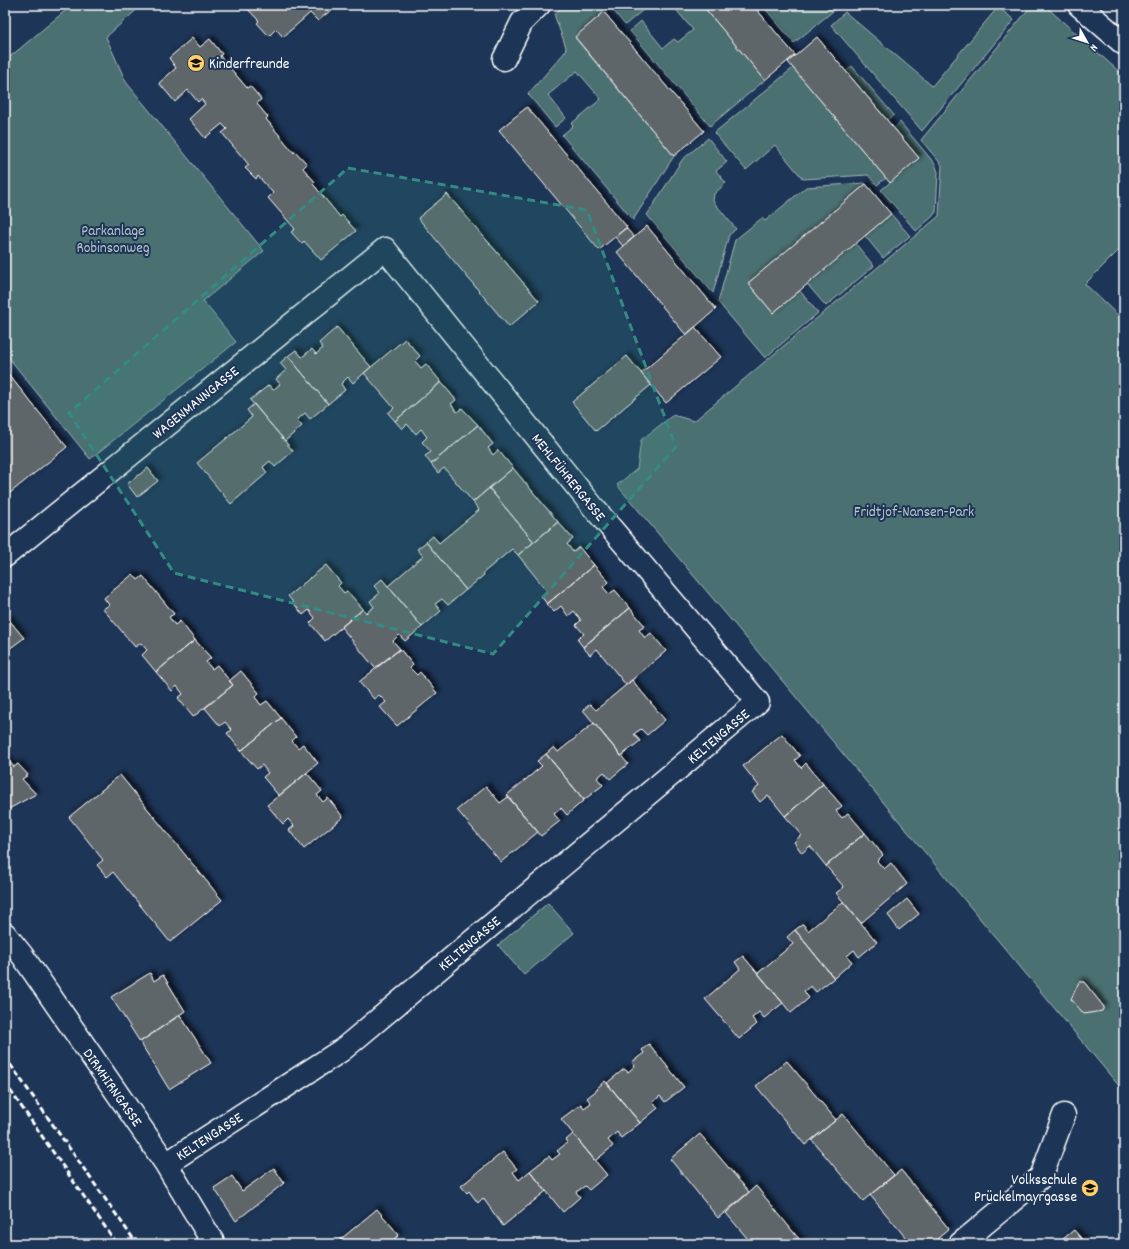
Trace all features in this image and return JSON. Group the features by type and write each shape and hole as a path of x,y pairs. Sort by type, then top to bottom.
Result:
{"street":[{"path":"504,59 522,22 539,5"},
{"path":"1079,5 1124,44"},
{"name":"WAGENMANNGASSE","path":"5,556 385,249"},
{"name":"MEHLFÜHRERGASSE","path":"385,249 594,508 758,702"},
{"name":"KELTENGASSE","path":"166,1164 342,1050 758,702"},
{"name":"DIRMHIRNGASSE","path":"5,934 22,955 166,1164 214,1244"},
{"path":"960,1244 1041,1177 1064,1115"}],"highlighted area":[{"path":"348,168 587,210 676,447 493,654 174,573 69,413"}],"green space":[{"name":"Parkanlage Robinsonweg","path":"72,5 142,5 106,37 126,82 264,251 203,301 236,342 90,459 5,353 5,61"},
{"path":"564,5 599,5 604,12 575,38 674,156 633,220 562,135 573,126 571,124 601,99 577,71 548,95 566,118 555,127 528,94 565,52 566,47 555,17 555,14"},
{"path":"609,5 649,5 625,25"},
{"path":"672,5 702,5 765,80 710,126 630,31 641,21 663,48 674,39 678,42 693,30"},
{"path":"762,5 837,5 838,7 794,43"},
{"name":"Fridtjof-Nansen-Park","path":"1032,5 1044,5 1124,76 1124,245 1085,284 1124,321 1124,1092 790,690 617,485 637,469 641,440 673,415 694,421 939,216 942,165 921,140"},
{"path":"998,7 1014,20 922,131 831,25 845,12 932,86"},
{"path":"852,66 894,115 887,120 846,71"},
{"path":"793,68 886,178 877,185 868,175 803,179 775,145 746,170 714,133"},
{"path":"900,122 935,164 938,172 936,212 916,231 881,190 919,158 894,128"},
{"path":"708,138 727,162 716,171 726,183 714,194 713,201 736,229 729,235 713,293 647,215 682,160"},
{"path":"866,184 748,283 773,313 800,291 818,313 765,358 718,302 735,240 762,218 765,221 806,187"},
{"path":"891,214 910,236 883,258 865,236"},
{"path":"855,243 874,266 826,306 807,284"},
{"path":"548,903 574,933 524,975 498,945"}],"building":[{"path":"244,5 337,5 318,21 310,13 283,37 276,29 269,36 257,23 259,21"},
{"path":"702,5 753,5 795,55 765,80"},
{"path":"604,12 704,131 674,156 575,37"},
{"path":"817,37 919,158 890,183 788,62"},
{"path":"192,38 200,47 210,39 222,54 220,56 247,88 250,86 261,99 257,104 268,117 266,119 294,153 295,151 307,164 303,168 315,182 313,184 340,217 342,215 356,231 321,260 304,241 302,244 291,232 295,229 268,198 273,193 258,176 256,179 245,168 249,165 222,133 227,129 222,124 205,138 189,119 205,104 201,99 198,102 188,90 175,102 159,83 176,68 169,58"},
{"path":"527,107 627,227 599,250 499,130"},
{"path":"866,184 891,214 773,313 748,283"},
{"path":"447,194 539,301 509,327 418,218"},
{"path":"647,226 716,309 686,335 617,252"},
{"path":"626,228 634,237 623,246 615,237"},
{"path":"337,327 371,367 353,383 348,377 341,384 345,390 328,404 288,356 296,350 302,357 312,349 316,354 323,348 319,343"},
{"path":"695,327 721,357 666,403 641,373"},
{"path":"405,339 420,356 415,361 421,368 426,364 441,382 395,421 388,413 394,408 364,373"},
{"path":"288,356 328,404 310,419 305,413 297,420 302,426 285,441 250,400 269,385 273,390 280,384 276,379 286,370 280,363"},
{"path":"627,356 651,385 596,431 572,402"},
{"path":"5,370 67,447 5,497"},
{"path":"441,382 456,400 451,404 457,412 462,408 478,425 431,464 425,456 431,452 422,442 427,437 421,429 416,434 407,424 402,429 395,421"},
{"path":"254,404 293,451 275,467 270,461 263,467 267,473 231,504 197,463 252,417 247,410"},
{"path":"478,425 493,444 488,448 493,455 498,450 513,468 473,502 444,468 438,473 431,464"},
{"path":"148,468 158,481 137,497 127,484"},
{"path":"513,468 558,522 534,542 489,488"},
{"path":"489,488 534,542 518,555 512,549 483,573 484,575 466,590 426,542 433,536 439,543 479,510 473,502"},
{"path":"558,522 573,539 567,544 573,552 579,547 594,565 547,604 541,596 547,591 518,555"},
{"path":"426,542 466,590 448,605 442,599 435,604 441,611 422,627 388,586 423,556 417,549"},
{"path":"326,565 341,583 338,586 344,593 347,591 363,609 325,641 310,623 315,618 309,610 303,615 288,596"},
{"path":"594,565 609,582 603,587 609,594 615,590 630,608 583,647 577,639 584,634 576,625 581,620 574,611 568,616 561,606 554,612 547,604"},
{"path":"133,574 138,580 143,576 174,614 169,617 175,625 180,621 195,640 156,672 142,655 147,650 141,643 135,647 103,609 109,605 104,598"},
{"path":"382,579 422,627 405,641 399,635 393,641 400,649 375,668 341,627 363,609 366,613 374,607 370,601 380,593 374,586"},
{"path":"630,608 645,626 639,630 645,638 651,633 666,651 626,685 597,649 590,655 583,647"},
{"path":"5,615 24,638 5,652"},
{"path":"195,640 211,658 206,662 212,669 217,665 233,685 193,717 178,698 183,694 177,686 172,691 156,672"},
{"path":"400,649 413,665 410,668 417,675 420,672 437,693 397,726 380,707 386,702 379,695 374,699 359,682"},
{"path":"241,671 259,693 255,697 261,705 267,701 281,718 241,751 227,733 232,730 225,722 220,726 205,708 233,685 229,681"},
{"path":"632,680 665,720 647,735 641,729 634,734 640,741 621,756 583,710 590,704 596,710"},
{"path":"281,718 296,737 292,741 298,748 303,744 318,763 279,796 263,777 268,773 262,765 257,769 241,751"},
{"path":"594,723 628,764 610,779 604,772 597,778 603,785 584,800 546,754 554,747 558,752"},
{"path":"782,734 800,756 795,760 801,768 806,763 823,784 785,816 768,795 760,802 752,792 759,786 743,766"},
{"path":"546,754 584,800 567,815 561,808 554,814 560,821 541,836 507,795 542,766 537,761"},
{"path":"5,757 14,767 18,764 28,775 22,779 36,794 5,811"},
{"path":"307,773 322,791 317,795 323,802 328,798 343,817 304,849 289,830 294,826 288,819 283,824 267,805"},
{"path":"120,775 222,900 170,942 113,872 107,877 97,865 103,860 69,817"},
{"path":"823,784 842,806 836,811 842,818 848,813 865,833 826,866 810,846 802,853 794,842 801,835 785,816"},
{"path":"486,786 500,803 508,797 538,832 501,862 457,810"},
{"path":"865,833 883,855 877,861 884,869 891,863 907,884 861,923 836,893 844,887 826,866"},
{"path":"907,899 919,914 899,930 888,915"},
{"path":"843,902 877,942 859,957 854,950 847,956 852,962 834,978 795,930 803,924 808,931"},
{"path":"795,930 834,978 816,992 811,986 804,991 809,998 791,1013 758,973 793,944 787,937"},
{"path":"743,956 783,1003 764,1018 759,1012 752,1018 757,1024 739,1039 705,999 740,969 735,962"},
{"path":"150,973 154,981 163,975 185,1011 140,1042 111,997"},
{"path":"1079,982 1084,982 1104,1007 1102,1011 1084,1014 1071,999"},
{"path":"180,1015 211,1063 169,1089 140,1042"},
{"path":"649,1044 684,1087 665,1102 660,1096 653,1102 658,1108 640,1123 607,1083 624,1069 628,1072 635,1066 632,1062 644,1053 642,1050"},
{"path":"787,1061 836,1120 805,1145 756,1086"},
{"path":"605,1081 640,1123 621,1138 617,1132 608,1140 613,1146 595,1161 561,1119 581,1104 584,1108 591,1103 587,1098"},
{"path":"843,1114 894,1175 863,1201 812,1140"},
{"path":"573,1134 607,1175 589,1190 585,1186 576,1192 580,1197 563,1212 530,1171 549,1156 552,1160 560,1154 557,1151 568,1142 566,1140"},
{"path":"700,1134 749,1192 718,1218 670,1159"},
{"path":"503,1152 517,1169 513,1172 519,1180 530,1171 546,1191 503,1226 483,1198 478,1203 469,1191 467,1193 461,1186"},
{"path":"274,1168 284,1183 236,1221 214,1188 232,1176 242,1191"},
{"path":"901,1170 949,1229 931,1244 911,1244 870,1195"},
{"path":"756,1186 803,1244 752,1244 726,1213"},
{"path":"377,1209 399,1235 389,1244 335,1244"},
{"path":"1074,1230 1086,1244 1057,1244"}],"railway":[{"path":"5,1057 137,1244"},
{"path":"5,1083 117,1244"}],"place":[{"name":"Kinderfreunde","path":"196,63"},
{"name":"Volksschule Prückelmayrgasse","path":"1090,1188"}]}
